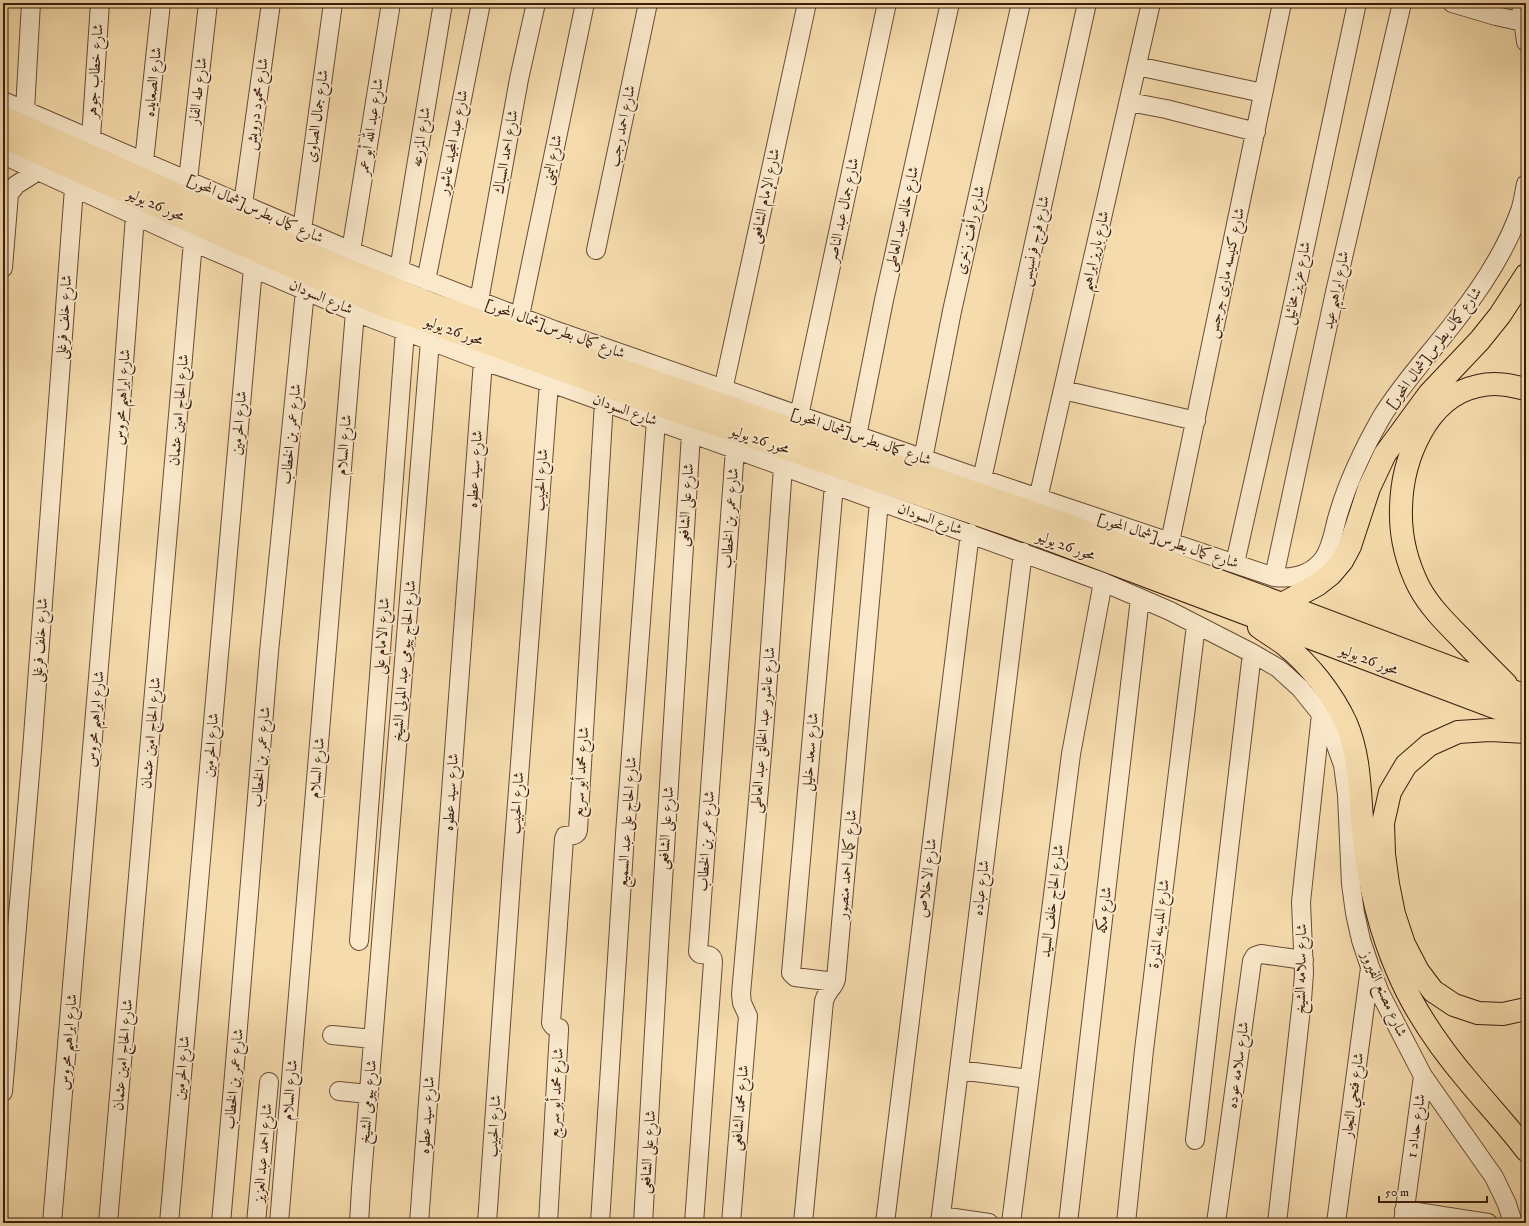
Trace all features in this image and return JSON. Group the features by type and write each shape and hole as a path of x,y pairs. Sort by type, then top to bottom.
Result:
{"highway":[{"name":"محور 26 يوليو","path":"3,117 336,265 434,305 1045,517 1518,692"},
{"name":"محور 26 يوليو","path":"3,137 324,281 393,309 650,402 1040,536 1526,719"},
{"path":"1282,604 1317,585 1331,574 1342,561 1350,546 1369,488 1385,454 1429,394 1480,340 1500,315 1526,275"},
{"path":"1518,692 1432,607 1420,588 1409,562 1403,536 1401,508 1404,481 1411,454 1421,431 1436,411 1454,395 1478,386 1503,384 1526,389"},
{"path":"1243,612 1250,620 1284,644 1304,663 1327,691 1345,722 1353,743 1358,765 1364,839 1370,884 1381,928 1397,970 1416,1010 1441,1047 1469,1082 1510,1128 1526,1150"},
{"path":"1526,732 1490,730 1458,732 1429,745 1406,765 1390,792 1383,823 1384,854 1393,907 1404,944 1418,972 1433,991 1454,1005 1478,1013 1503,1014 1526,1009"}],"street":[{"path":"25,110 31,3"},
{"name":"شارع خطاب جوهر","path":"91,138 100,3"},
{"name":"شارع الصعايده","path":"144,161 162,3"},
{"name":"شارع طه الفار","path":"188,180 208,3"},
{"name":"شارع محمود درويش","path":"243,204 271,3"},
{"name":"شارع جمال الصاوى","path":"302,230 333,3"},
{"name":"شارع عبد الله أبو عمر","path":"351,251 391,3"},
{"name":"شارع المزرعه","path":"399,270 443,3"},
{"name":"شارع عبد المجيد عاشور","path":"426,281 481,3"},
{"name":"شارع احمد السباك","path":"479,301 519,79 536,3"},
{"name":"شارع اليمنى","path":"520,316 585,3"},
{"name":"شارع احمد رجب","path":"596,250 648,3"},
{"name":"شارع الإمام الشافعى","path":"723,390 807,3"},
{"name":"شارع جمال عبد الناصر","path":"799,416 887,3"},
{"name":"شارع خالد عبد العاطى","path":"857,436 884,300 950,3"},
{"name":"شارع رأفت زخرى","path":"923,459 952,311 1021,3"},
{"name":"شارع فرج فرنسيس","path":"982,480 1087,3"},
{"name":"شارع باريز ابراهيم","path":"1038,498 1151,3"},
{"name":"شارع كنيسه مارى جرجس","path":"1170,542 1282,3"},
{"name":"شارع عزيز مخائيل","path":"1235,563 1288,327 1357,3"},
{"name":"شارع ابراهيم عيد","path":"1274,577 1334,292 1402,3"},
{"path":"1452,3 1523,22"},
{"path":"1521,3 1526,42"},
{"path":"1137,66 1263,93"},
{"name":"شارع كمال بطرس[شمال المحور]","path":"3,101 351,251 479,301 723,390 982,480 1274,577 1288,578 1302,575 1314,568 1324,558 1330,544 1339,511 1365,448 1400,389 1456,321 1481,286 1502,249 1520,210 1526,184"},
{"path":"1129,102 1166,109 1256,132"},
{"name":"شارع السودان","path":"3,155 135,216 355,312 483,361 604,402 1103,582 1140,598 1252,653"},
{"path":"3,268 9,194 16,184 38,171"},
{"name":"شارع خلف فرغلى","path":"3,1092 32,750 74,188"},
{"name":"شارع ابراهيم محروس","path":"52,1223 120,425 135,216"},
{"name":"شارع الحاج امين عثمان","path":"108,1223 194,242"},
{"name":"شارع الحرمين","path":"169,1223 253,268"},
{"name":"شارع عمر بن الخطاب","path":"221,1223 269,652 305,291"},
{"name":"شارع السلام","path":"279,1223 355,312"},
{"name":"شارع الامام على","path":"359,941 405,331"},
{"name":"شارع الحاج بيومى عبد المولى الشيخ","path":"378,982 430,341"},
{"name":"شارع سيد عطوه","path":"419,1223 483,361"},
{"name":"شارع الحبيب","path":"487,1223 549,383"},
{"path":"1063,390 1196,421"},
{"name":"شارع محمد أبو سريع","path":"548,1223 559,1031 559,1028 553,1026 551,1023 562,854 564,837 567,835 574,835 578,830 604,402"},
{"name":"شارع الحاج على عبد السميع","path":"600,1223 625,842 656,421"},
{"name":"شارع على الشافعى","path":"643,1223 691,434"},
{"name":"شارع عمر بن الخطاب","path":"694,1223 713,962 713,958 711,956 700,954 698,952 735,449"},
{"name":"شارع عاشور عبد الخالق عبد العاطى","path":"741,994 763,740 783,466"},
{"name":"شارع سعد خليل","path":"834,485 791,973 795,977 835,982"},
{"name":"شارع كمال احمد منصور","path":"803,1223 824,1001 828,991 835,982 879,501"},
{"name":"شارع الاخلاص","path":"885,1223 970,533"},
{"name":"شارع عباده","path":"940,1219 1023,552"},
{"name":"شارع الحاج خلف السيد","path":"1011,1223 1071,754 1103,582"},
{"name":"شارع مكه","path":"1068,1223 1140,598"},
{"name":"شارع المدينه المنورة","path":"1126,1223 1144,1050 1196,625"},
{"path":"1195,1140 1252,653"},
{"name":"شارع مصنع الفيروز","path":"1252,653 1278,668 1300,688 1321,714 1333,737 1343,765 1347,795 1352,891 1355,913 1361,940 1370,967 1380,993 1423,1076 1494,1177 1507,1204 1513,1223"},
{"name":"شارع سلامه الشيخ","path":"1277,1223 1302,1007 1304,960 1301,902 1321,714"},
{"name":"شارع سلامه عوده","path":"1216,1223 1252,961 1255,956 1261,954 1304,960"},
{"name":"شارع فتحي النجار","path":"1336,1223 1370,967"},
{"name":"شارع بيومى الشيخ","path":"359,1223 378,982"},
{"name":"شارع محمد الشافعى","path":"731,1223 747,1020 747,1011 742,1003 741,994"},
{"path":"332,1035 373,1040"},
{"path":"959,1070 1029,1080"},
{"name":"شارع حداد 1","path":"1404,1217 1423,1076"},
{"name":"شارع احمد عبد العزيز","path":"256,1223 269,1082"},
{"path":"338,1091 368,1094"},
{"path":"1404,1217 1488,1223"},
{"path":"940,1219 989,1223"}]}
